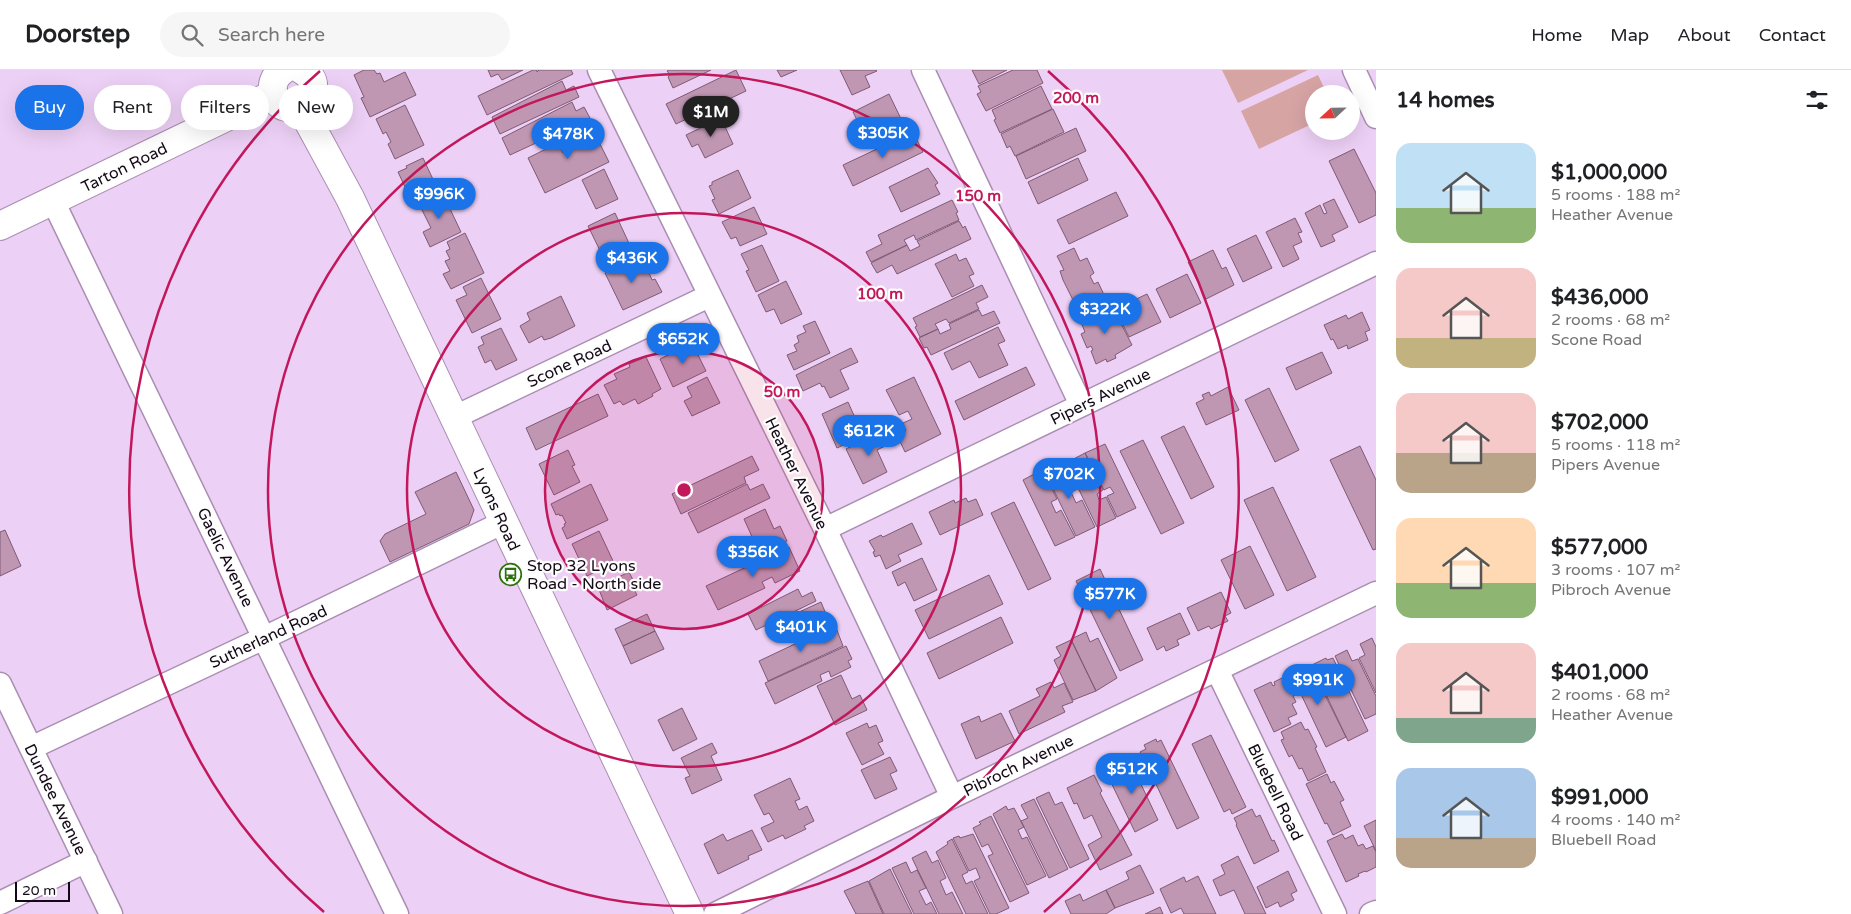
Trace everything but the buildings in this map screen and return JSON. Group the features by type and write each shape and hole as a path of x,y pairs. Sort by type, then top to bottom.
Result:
{"street":[{"path":"302,70 309,77 312,85"},
{"name":"Heather Avenue","path":"599,70 825,529 952,797"},
{"path":"923,70 1081,405"},
{"path":"1354,70 1376,117"},
{"name":"Tarton Road","path":"0,226 53,201 278,82"},
{"name":"Lyons Road","path":"313,130 350,198 690,914"},
{"name":"Gaelic Avenue","path":"53,201 397,914"},
{"name":"Pipers Avenue","path":"825,529 1376,263"},
{"name":"Scone Road","path":"455,418 710,296"},
{"name":"Sutherland Road","path":"31,748 504,522"},
{"name":"Pibroch Avenue","path":"715,914 952,797 1376,593"},
{"name":"Bluebell Road","path":"1217,670 1335,914"},
{"name":"Dundee Avenue","path":"0,684 111,914"},
{"path":"0,903 86,861"},
{"path":"1371,914 1376,912"}],"shaded area":[{"path":"1222,70 1308,70 1238,103"},
{"path":"1318,75 1323,85 1305,85 1305,127 1259,149 1241,111"}],"place":[{"name":"Stop 32 Lyons Road - North side","path":"511,574"}]}
